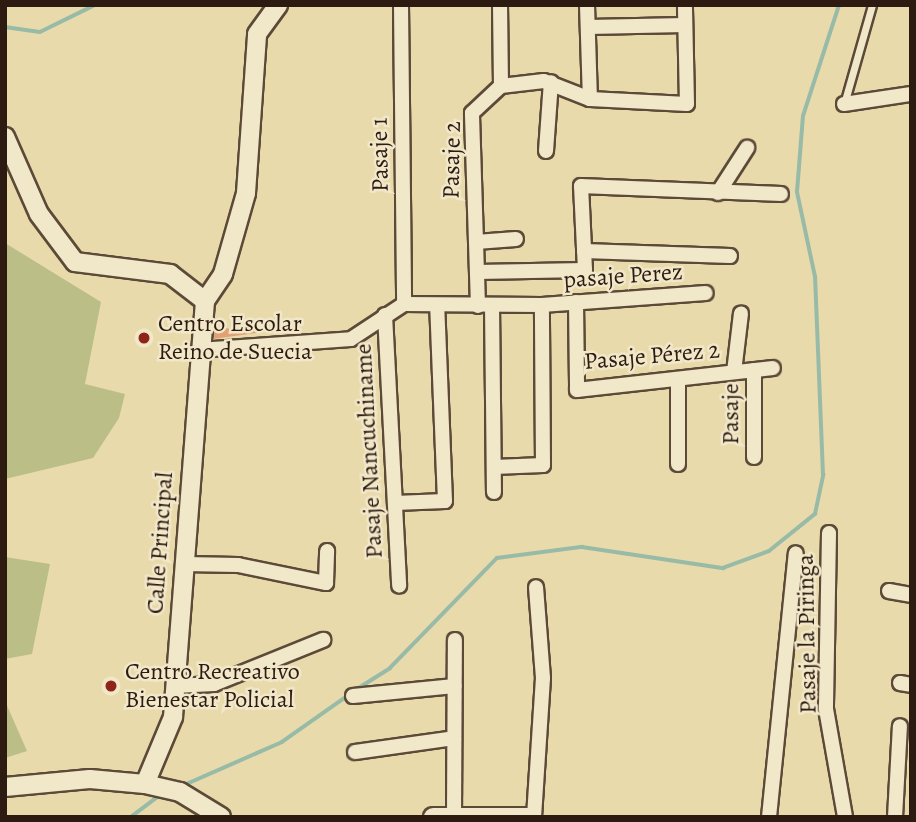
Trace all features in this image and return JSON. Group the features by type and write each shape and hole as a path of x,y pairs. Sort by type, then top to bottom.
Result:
{"street":[{"path":"5,137 39,214 75,262 170,274 205,301 223,274 246,192 257,34 278,5"},
{"name":"Pasaje 1","path":"401,5 404,304"},
{"path":"500,5 501,86 551,82 590,99 687,104 685,5"},
{"path":"587,5 590,99"},
{"path":"588,27 685,25"},
{"path":"546,151 551,82"},
{"name":"Pasaje 2","path":"494,492 485,305 477,272 472,113 501,86"},
{"path":"844,104 911,94"},
{"path":"718,193 747,148"},
{"path":"477,272 585,270 581,186 781,194"},
{"path":"476,242 516,239"},
{"path":"584,251 730,256"},
{"name":"pasaje Perez","path":"404,304 542,304 706,293"},
{"name":"Calle Principal","path":"145,784 173,717 199,349 205,301"},
{"name":"Pasaje Pérez 2","path":"576,302 577,390 773,368"},
{"path":"199,349 351,338 404,304"},
{"path":"494,467 543,465 542,304"},
{"path":"395,503 445,502 438,306"},
{"path":"734,372 741,313"},
{"name":"Pasaje Nancuchiname","path":"385,314 399,586"},
{"name":"Pasaje","path":"754,370 754,457"},
{"path":"678,379 678,464"},
{"name":"Pasaje la Piringa","path":"829,533 826,709 845,817"},
{"path":"184,564 237,565 326,583 327,551"},
{"path":"769,817 796,553"},
{"path":"433,817 454,814 531,817 543,678 536,587"},
{"path":"889,592 911,595"},
{"path":"175,686 214,684 323,640"},
{"path":"454,814 455,640"},
{"path":"353,696 454,686"},
{"path":"895,817 900,726"},
{"path":"355,752 454,738"},
{"path":"5,787 90,779 145,784 180,792 221,817"}],"lane":[{"path":"844,104 872,5"}],"green space":[{"path":"5,243 101,302 85,384 125,394 119,418 93,458 5,479"},
{"path":"5,557 50,564 32,654 5,659"},
{"path":"5,701 27,751 5,758"}],"building":[{"path":"214,327 264,332 213,339"}],"waterway":[{"path":"5,27 40,32 95,5"},
{"path":"357,689 390,668 497,558 582,547 723,568 769,551 815,514 823,475 815,277 797,192 803,116 839,5"},
{"path":"182,786 282,742 350,694"},
{"path":"131,817 158,797"}],"place":[{"name":"Centro Escolar Reino de Suecia","path":"144,338"},
{"name":"Centro Recreativo Bienestar Policial","path":"111,686"}]}
